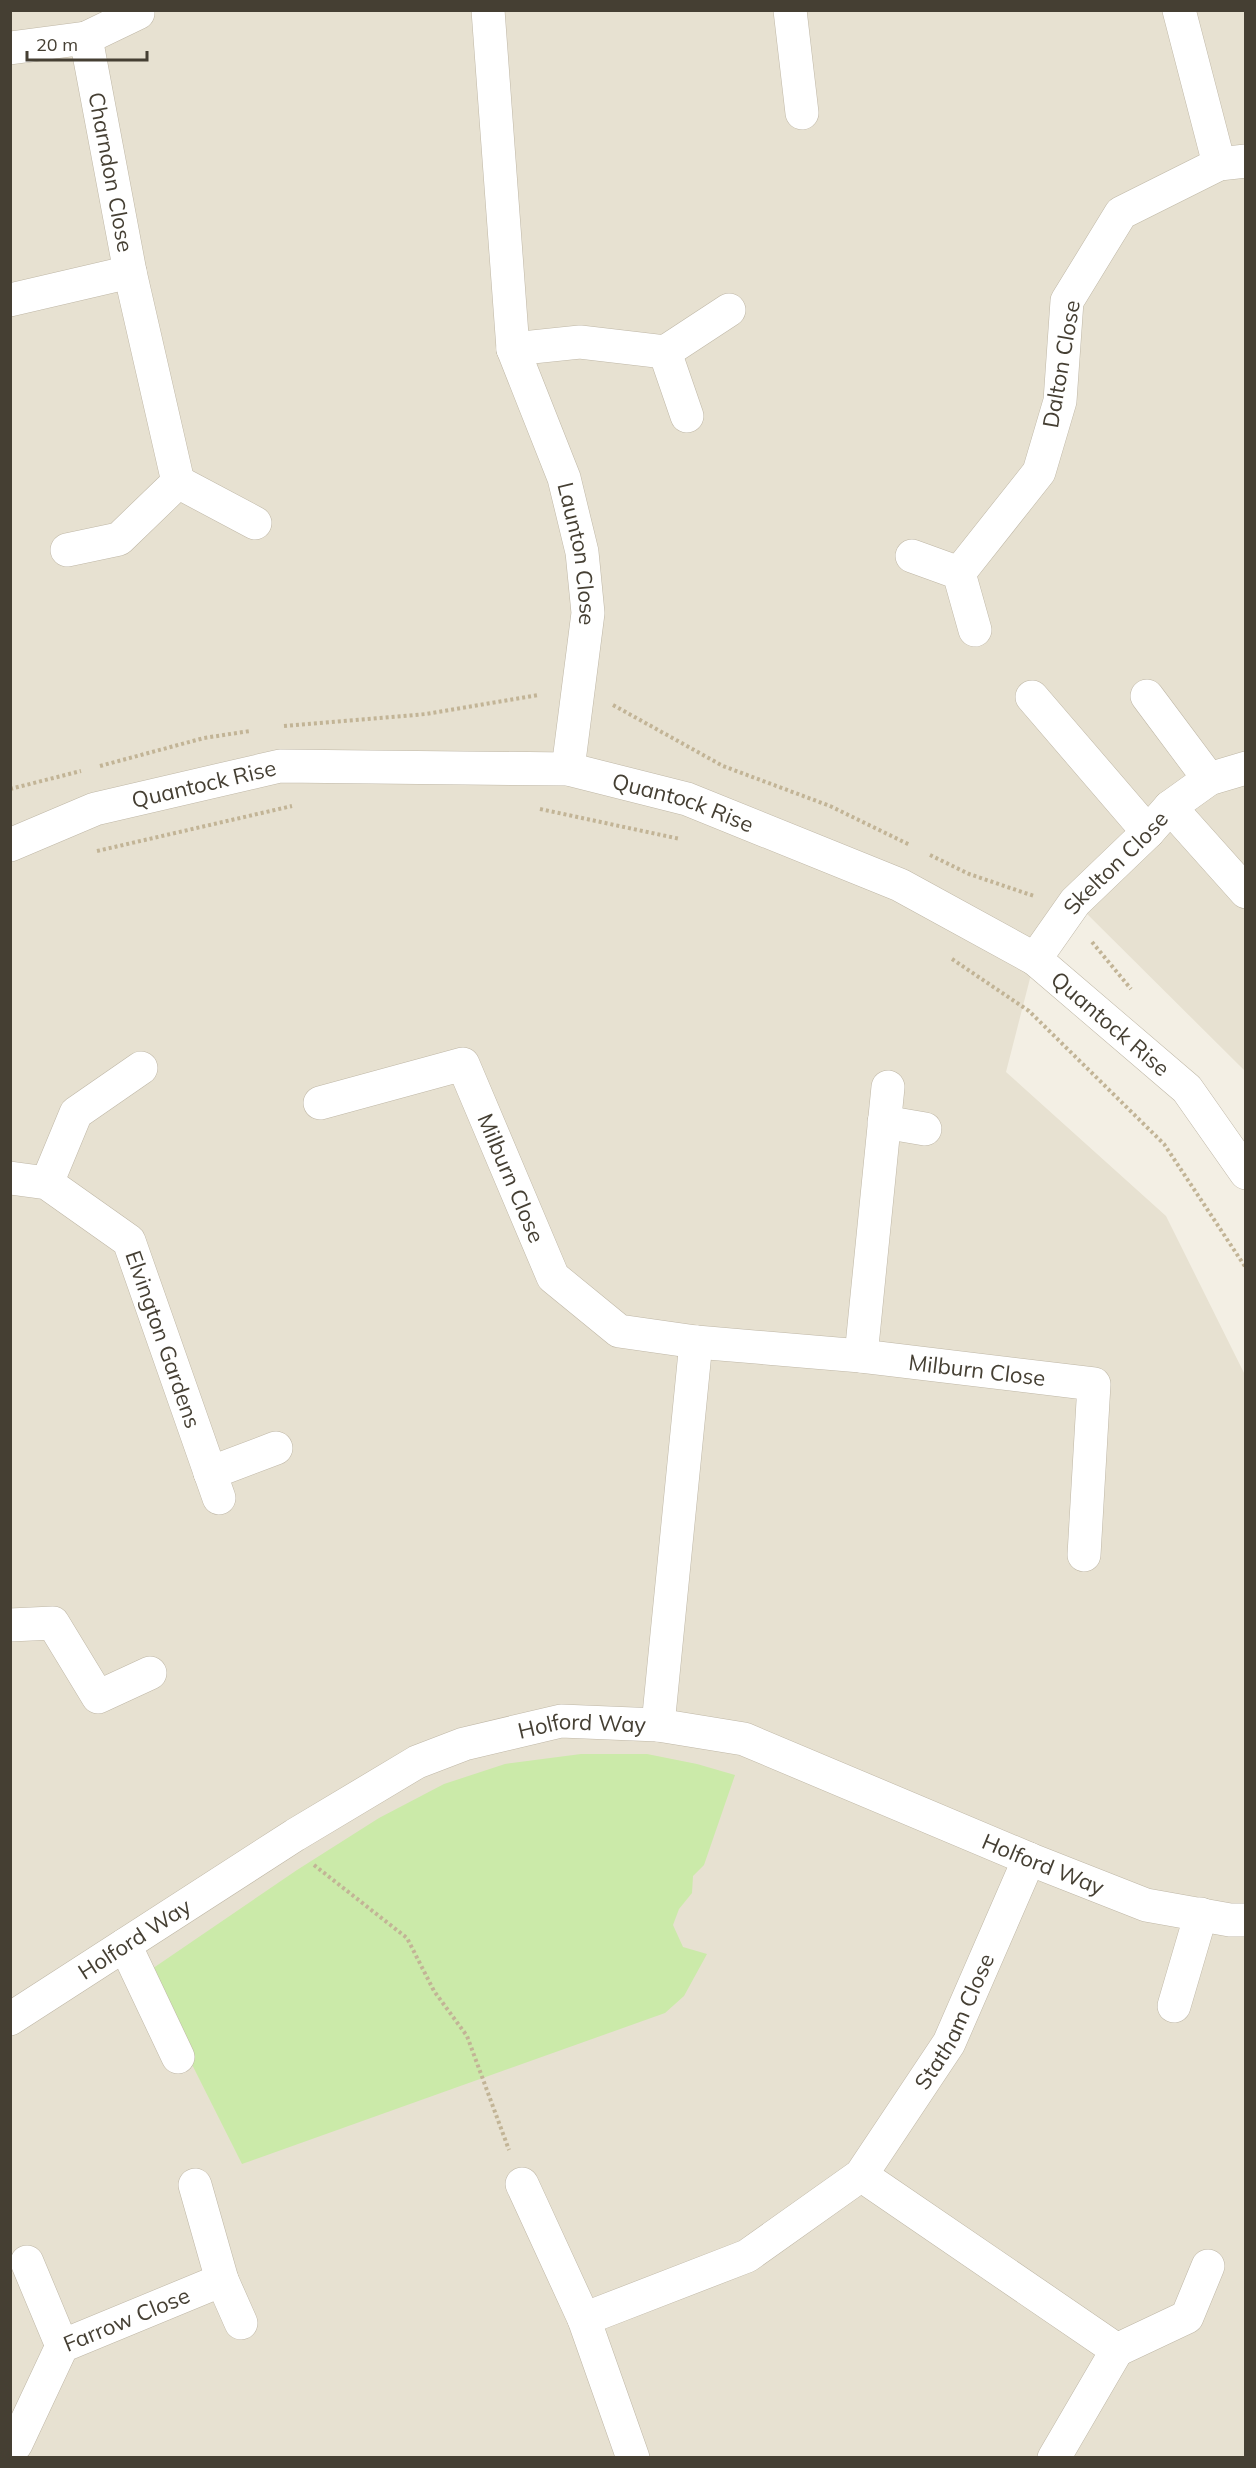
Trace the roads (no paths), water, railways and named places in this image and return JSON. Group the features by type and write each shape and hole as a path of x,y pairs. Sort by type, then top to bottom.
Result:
{"street":[{"name":"Launton Close","path":"488,10 513,349 564,478 582,552 588,613 568,769"},
{"path":"790,10 802,113"},
{"name":"Dalton Close","path":"959,573 1039,472 1060,401 1067,301 1122,213 1232,162 1179,10"},
{"path":"10,48 86,38 138,13"},
{"name":"Charndon Close","path":"86,38 130,272 178,482"},
{"name":"Charndon Close","path":"10,300 130,272"},
{"path":"513,349 580,342 665,352 729,310"},
{"path":"665,352 687,416"},
{"path":"67,550 119,539 178,482 255,523"},
{"path":"912,556 959,573 975,630"},
{"path":"1147,696 1209,779"},
{"path":"1032,697 1148,832"},
{"name":"Quantock Rise","path":"10,845 95,809 280,766 568,769 687,800 900,885 1035,959 1187,1089 1245,1173"},
{"name":"Skelton Close","path":"1035,959 1075,902 1148,832 1170,807 1209,779 1245,768"},
{"path":"1170,807 1245,892"},
{"name":"Milburn Close","path":"320,1103 463,1064 553,1277 619,1331 696,1342 861,1356 1094,1384 1088,1449 1084,1555"},
{"path":"47,1183 76,1113 141,1068"},
{"path":"861,1356 888,1087"},
{"path":"884,1122 925,1129"},
{"name":"Elvington Gardens","path":"10,1178 47,1183 129,1241 215,1485 276,1448"},
{"path":"658,1725 696,1342"},
{"path":"13,1624 53,1623 98,1697 150,1673"},
{"name":"Holford Way","path":"10,2019 295,1835 417,1762 464,1744 561,1721 658,1725 744,1739 1029,1859 1146,1905 1230,1920 1245,1920"},
{"name":"Statham Close","path":"584,2319 747,2256 861,2175 949,2043 1029,1859"},
{"path":"1174,2006 1201,1914"},
{"path":"125,1945 178,2057"},
{"path":"861,2175 1117,2350"},
{"path":"522,2184 584,2319 633,2457"},
{"path":"195,2185 222,2280 241,2323"},
{"path":"27,2262 62,2346"},
{"path":"1054,2457 1117,2350 1187,2317 1208,2266"},
{"name":"Farrow Close","path":"19,2449 62,2346 222,2280"}]}
